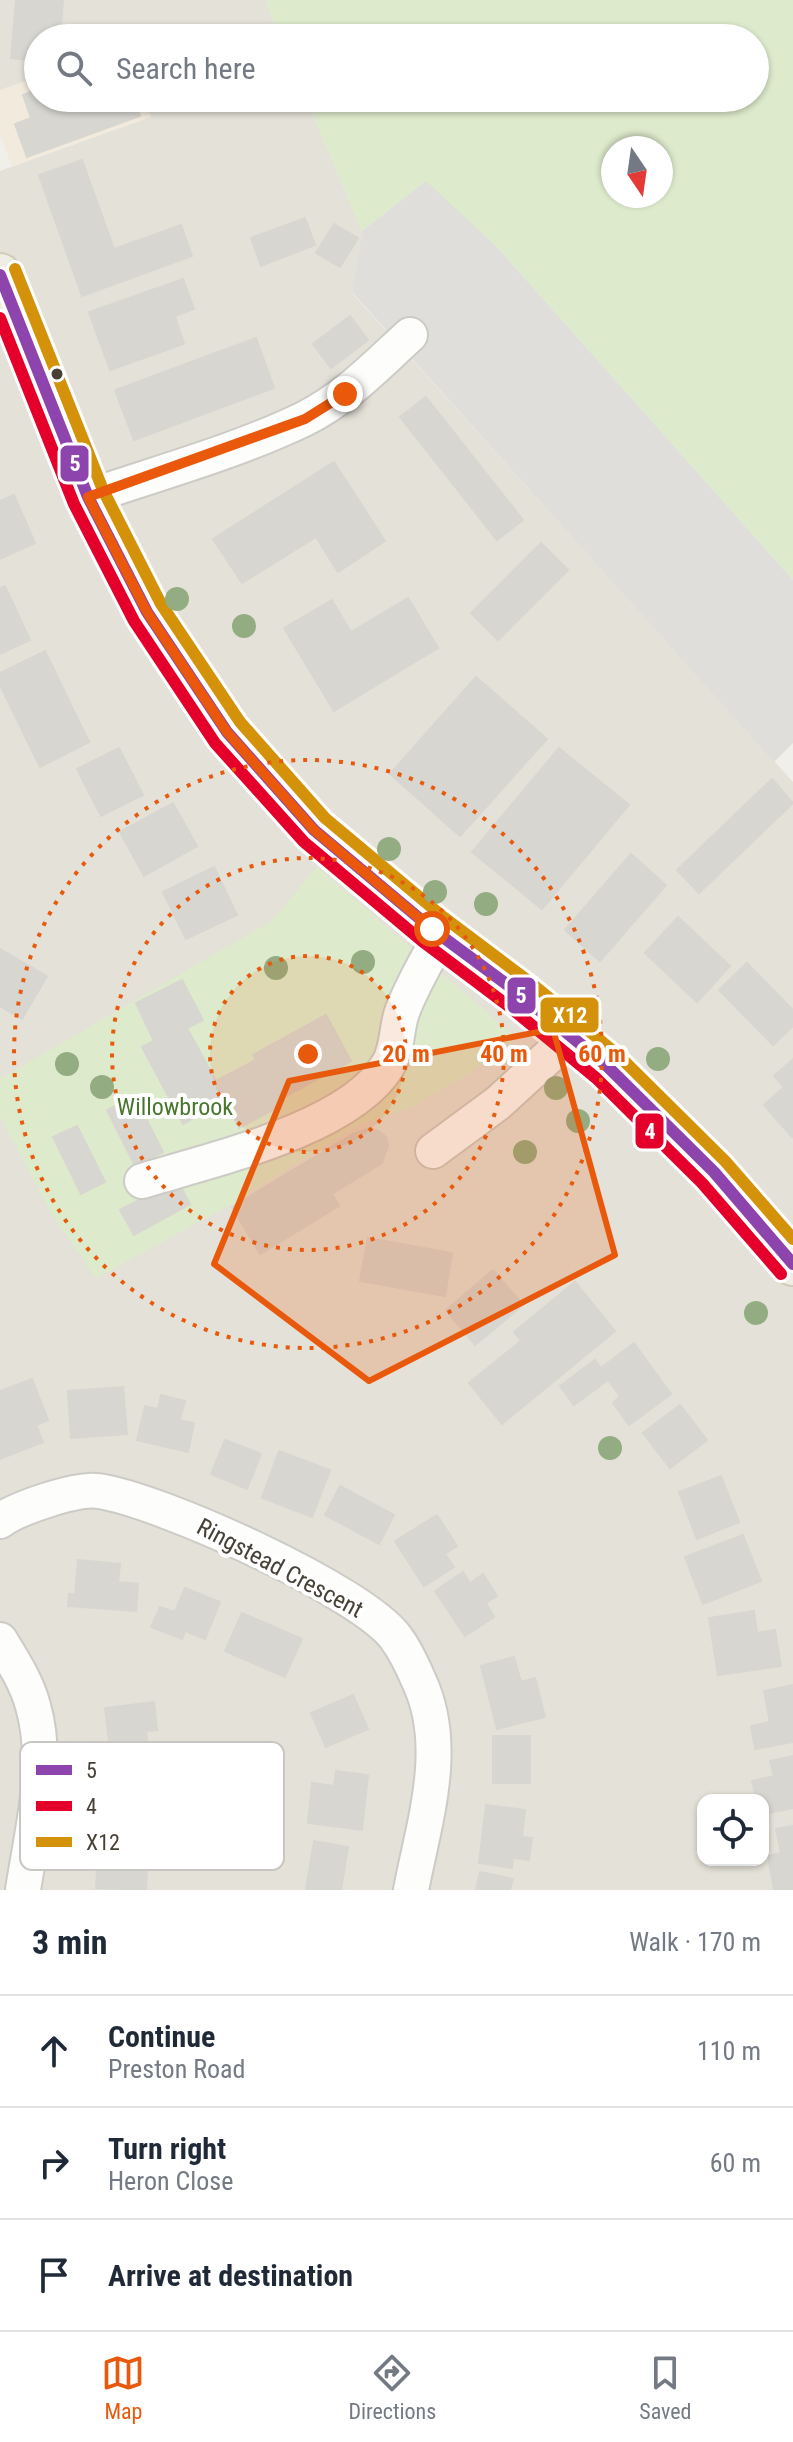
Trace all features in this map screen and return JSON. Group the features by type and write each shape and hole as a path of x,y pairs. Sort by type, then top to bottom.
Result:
{"main road":[{"path":"0,275 88,497 147,612 227,732 314,830 607,1066 714,1172 793,1264"}],"street":[{"path":"88,497 305,419 345,394 410,335"},
{"path":"142,1181 290,1134 327,1117 369,1086 388,1065 396,1044 401,1015 441,935"},
{"path":"433,1151 498,1103 570,1037"},
{"name":"Ringstead Crescent","path":"0,1521 9,1513 55,1498 96,1491 172,1513 259,1551 360,1605 396,1637 420,1683 433,1723 434,1764 411,1890"},
{"path":"0,1640 33,1707 38,1742"},
{"path":"23,1890 26,1870"}],"highlighted area":[{"path":"553,1029 615,1255 369,1381 214,1264 289,1081"}],"shaded area":[{"path":"0,0 265,0 275,24 24,24 24,82 0,90"},
{"path":"24,82 24,112 149,112 151,117 12,166 0,135 0,90"},
{"path":"148,112 312,112 362,231 352,293 793,782 793,1890 0,1890 0,171 150,117"},
{"path":"426,181 497,247 793,580 793,743 774,762 352,292 362,231"}],"green space":[{"path":"265,0 793,0 793,580 497,247 425,182 362,231 312,112 769,112 769,24 275,24"},
{"name":"Willowbrook","path":"317,867 516,1037 469,1074 410,1108 359,1124 234,1203 96,1278 51,1213 0,1116 0,1079 272,921"}],"building":[{"path":"16,0 63,0 61,24 24,24 24,59 11,58"},
{"path":"29,112 138,112 140,116 27,157 15,124 31,118"},
{"path":"82,160 114,249 181,225 192,256 82,296 39,175"},
{"path":"305,218 315,245 261,266 251,238"},
{"path":"334,224 358,238 340,267 316,253"},
{"path":"183,279 194,309 175,316 184,344 110,370 89,312"},
{"path":"350,316 368,340 331,368 313,344"},
{"path":"256,338 274,388 134,440 115,390"},
{"path":"426,397 523,520 497,540 400,417"},
{"path":"334,462 385,541 338,572 316,537 242,583 213,539"},
{"path":"14,495 35,543 0,559 0,501"},
{"path":"541,543 568,570 498,640 471,613"},
{"path":"5,586 30,640 0,654 0,588"},
{"path":"408,598 438,648 334,711 284,628 332,600 351,632"},
{"path":"45,651 89,742 40,767 0,685 0,673"},
{"path":"476,677 547,739 460,836 390,774"},
{"path":"119,748 143,795 101,816 77,769"},
{"path":"559,748 629,805 542,909 472,852"},
{"path":"772,779 793,803 699,893 677,870"},
{"path":"173,803 197,846 144,876 120,832"},
{"path":"631,854 666,885 600,961 565,930"},
{"path":"214,867 237,915 186,939 163,892"},
{"path":"678,917 730,966 697,1002 645,953"},
{"path":"0,949 47,976 22,1019 0,1006"},
{"path":"747,963 793,1010 793,1026 773,1045 719,990"},
{"path":"182,980 203,1020 187,1028 216,1081 256,1060 253,1055 326,1015 351,1061 277,1101 280,1106 239,1128 225,1101 183,1124 142,1047 154,1041 136,1003"},
{"path":"793,1059 792,1137 764,1105 784,1087 774,1076"},
{"path":"135,1097 163,1152 135,1166 107,1110"},
{"path":"77,1126 105,1182 81,1194 53,1137"},
{"path":"369,1128 386,1137 388,1146 382,1163 332,1194 339,1206 260,1254 232,1207 353,1134"},
{"path":"177,1180 190,1204 134,1235 120,1210"},
{"path":"368,1238 452,1253 445,1296 360,1281"},
{"path":"493,1270 523,1305 475,1345 446,1310"},
{"path":"575,1282 615,1331 502,1424 469,1383 521,1341 514,1332"},
{"path":"634,1343 671,1394 629,1425 613,1403 620,1396 608,1380 574,1405 560,1386 595,1360 601,1368"},
{"path":"32,1379 48,1420 36,1425 43,1442 0,1459 0,1391"},
{"path":"123,1387 127,1434 71,1438 68,1391"},
{"path":"161,1395 185,1401 180,1420 194,1423 188,1452 137,1440 145,1406 158,1409"},
{"path":"680,1405 707,1440 670,1468 643,1433"},
{"path":"225,1440 261,1454 247,1489 211,1474"},
{"path":"279,1451 330,1470 312,1517 262,1498"},
{"path":"721,1476 739,1522 697,1539 679,1492"},
{"path":"340,1486 394,1515 379,1544 325,1515"},
{"path":"437,1515 457,1546 445,1554 454,1567 424,1586 395,1541"},
{"path":"743,1535 761,1581 703,1604 685,1557"},
{"path":"78,1560 120,1564 118,1582 138,1584 136,1611 68,1606 69,1594 75,1594"},
{"path":"463,1572 470,1583 483,1574 497,1596 486,1603 494,1617 465,1636 435,1591"},
{"path":"185,1588 220,1602 205,1639 185,1631 182,1639 151,1627 160,1607 175,1612"},
{"path":"754,1611 757,1633 775,1630 781,1666 718,1675 709,1618"},
{"path":"242,1613 302,1639 285,1677 225,1651"},
{"path":"514,1657 521,1682 535,1678 545,1717 497,1729 481,1666"},
{"path":"793,1685 793,1742 755,1749 751,1726 770,1722 764,1691"},
{"path":"353,1695 368,1729 326,1747 311,1713"},
{"path":"154,1702 157,1730 146,1731 147,1742 109,1742 105,1708"},
{"path":"493,1736 530,1736 530,1783 493,1783"},
{"path":"793,1756 793,1808 769,1813 769,1794 755,1794 752,1781 774,1776 770,1761"},
{"path":"336,1771 368,1775 362,1830 308,1823 312,1783 334,1786"},
{"path":"486,1805 525,1810 522,1837 532,1838 529,1860 513,1858 512,1868 479,1863"},
{"path":"793,1826 793,1890 774,1890 769,1856 781,1853 776,1829"},
{"path":"314,1841 348,1847 341,1890 306,1890"},
{"path":"97,1870 147,1870 146,1890 96,1888"},
{"path":"480,1872 513,1879 510,1890 476,1890"}],"transit line":[{"name":"X12","path":"15,269 103,490 161,604 240,722 325,818 442,916 531,983 618,1055 725,1161 793,1239"},
{"name":"5","path":"0,275 88,497 147,612 227,732 314,830 432,929 521,995 607,1066 714,1172 793,1264"},
{"name":"4","path":"0,318 74,504 134,621 215,743 304,842 422,941 511,1008 596,1078 702,1183 781,1274"}],"route":[{"path":"345,394 305,419 88,497 147,612 227,732 314,830 432,929"}]}
